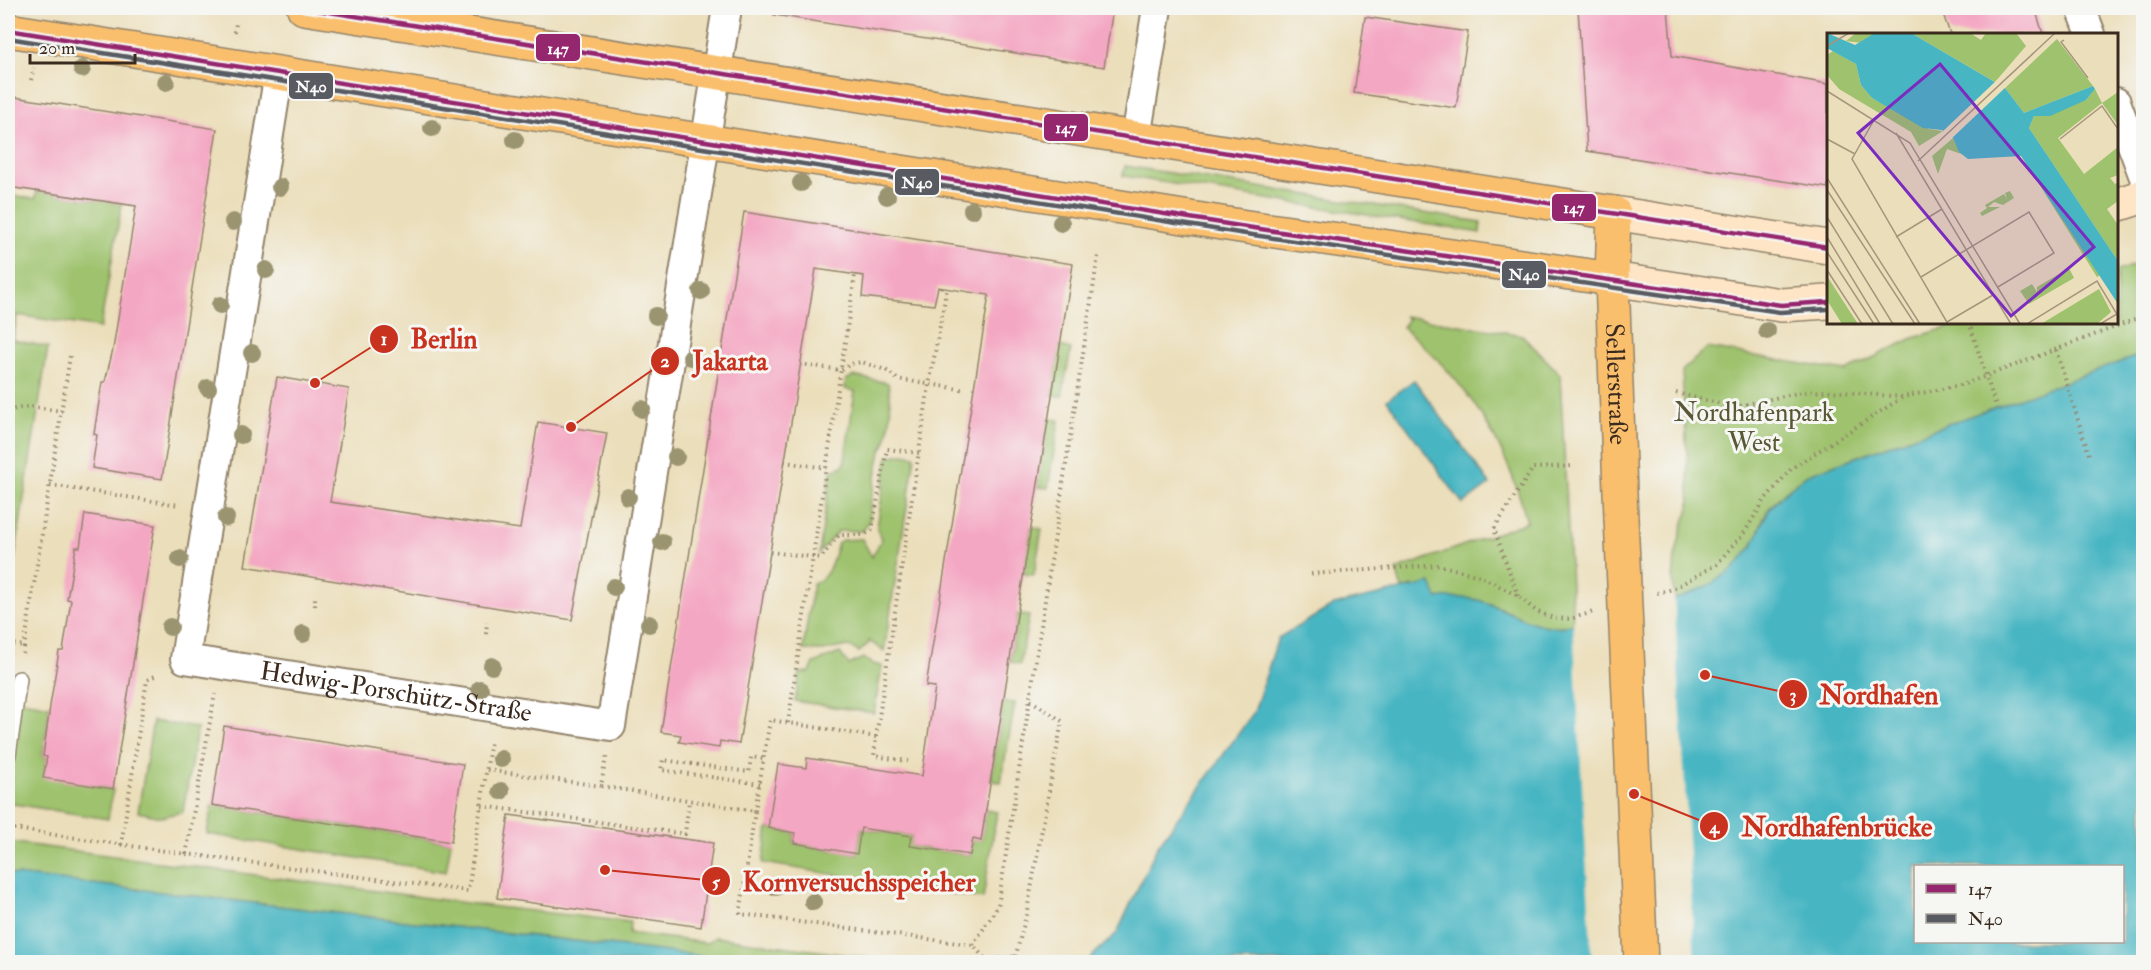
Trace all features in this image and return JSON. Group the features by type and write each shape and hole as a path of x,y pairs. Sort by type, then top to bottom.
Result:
{"main road":[{"path":"304,8 1827,247"},
{"path":"8,30 1229,225 1781,305 1827,302"},
{"path":"2118,204 2144,196"},
{"name":"Sellerstraße","path":"1614,213 1612,279 1641,963"}],"street":[{"path":"611,726 727,8"},
{"path":"1136,138 1157,8"},
{"path":"2081,8 2091,33"},
{"path":"185,659 279,72"},
{"path":"2118,107 2144,177"},
{"name":"Hedwig-Porschütz-Straße","path":"185,659 611,726"}],"lane":[{"path":"8,755 19,679"}],"path":[{"path":"973,945 998,906 1098,256"},
{"path":"788,723 855,275"},
{"path":"908,761 874,756 919,453 947,288"},
{"path":"1676,393 1734,407 1802,392 1830,391 1904,397 1987,377 2144,316"},
{"path":"1970,324 1995,404"},
{"path":"2056,350 2090,458"},
{"path":"19,679 70,356"},
{"path":"800,364 841,370 851,364 862,362 888,371 897,379 966,390"},
{"path":"1673,589 1716,564 1744,533 1766,498 1792,468 1904,397"},
{"path":"8,412 29,408 62,411"},
{"path":"770,552 820,558 839,535 864,535 872,530 887,449 919,453"},
{"path":"784,462 826,468"},
{"path":"1518,596 1494,529 1533,468 1573,466"},
{"path":"50,485 153,501"},
{"path":"1311,574 1439,565 1480,576 1553,618 1570,619"},
{"path":"315,595 315,606"},
{"path":"486,634 487,622"},
{"path":"8,643 24,646"},
{"path":"120,845 147,681 185,659"},
{"path":"186,854 220,664"},
{"path":"1014,963 1026,916 1062,721 1030,700"},
{"path":"8,828 468,891 496,708"},
{"path":"876,737 770,720 740,914 973,945 986,960 1016,956"},
{"path":"601,786 611,726"},
{"path":"760,784 661,770 663,760 749,772 751,757 765,759"},
{"path":"487,770 755,811"},
{"path":"482,806 685,834 689,801"}],"green space":[{"path":"1125,166 1481,222 1480,233 1123,176"},
{"path":"37,191 122,204 100,328 17,315 13,340 48,347 8,599 8,195 35,199"},
{"name":"Nordhafenpark West","path":"2143,262 2143,354 1806,475 1768,510 1753,544 1739,563 1708,587 1674,599 1675,557 1690,506 1682,371 1707,348 1846,371 1911,339 1958,324 2118,324 2118,271"},
{"path":"1404,316 1522,335 1560,374 1573,625 1534,623 1480,601 1435,597 1413,586 1402,589 1396,570 1527,522 1508,465 1481,414 1446,369 1402,327 1408,319"},
{"path":"1059,346 1071,349 1062,396 1052,395"},
{"path":"853,376 888,383 889,427 881,451 870,506 870,519 863,531 838,531 819,553 831,472 844,465 855,391 845,389 846,380"},
{"path":"1048,419 1059,420 1048,488 1037,487"},
{"path":"903,454 915,456 884,651 869,641 859,652 849,647 822,651 803,650 813,583 819,581 827,573 838,543 842,540 862,539 872,557 881,540 877,528 888,457"},
{"path":"1031,527 1042,529 1034,575 1023,574"},
{"path":"1017,614 1029,616 1020,664 1010,662"},
{"path":"840,653 849,665 863,658 882,666 874,713 795,701 800,673 810,672 814,663"},
{"path":"8,698 50,706 43,756 47,757 44,777 113,789 108,819 8,803"},
{"path":"1003,702 1015,703 1001,782 991,781"},
{"path":"153,721 197,728 183,812 161,817 138,812"},
{"path":"212,805 451,842 446,872 207,834"},
{"path":"986,810 997,812 983,899 763,863 768,828 795,833 794,843 857,854 861,828 912,836 911,846 970,855 973,839 981,840"},
{"path":"8,842 496,907 630,922 629,933 707,943 715,937 898,962 752,962 8,874"}],"water":[{"path":"2143,354 2143,962 1086,962 1117,933 1157,847 1254,712 1278,638 1334,605 1431,583 1437,598 1478,600 1530,621 1560,627 1683,597 1711,584 1733,569 1752,547 1768,511 1784,493 1806,475"},
{"path":"1414,380 1490,484 1463,504 1387,400"},
{"path":"8,874 752,962 8,962"}],"pier":[{"path":"1674,596 1695,962 1592,962 1573,622"}],"building":[{"path":"776,8 1113,8 1104,67 774,15"},
{"path":"1578,8 1668,8 1672,56 1827,84 1827,188 1587,151"},
{"path":"1941,8 2035,8 2043,33 1950,33"},
{"path":"1365,17 1468,32 1456,108 1354,93"},
{"path":"8,96 217,129 162,479 92,468 97,435 94,434 102,382 105,382 113,349 136,206 8,187"},
{"path":"744,212 1073,264 981,841 973,839 970,855 910,846 912,836 861,828 857,854 794,843 795,833 768,828 778,764 806,768 807,758 922,776 935,687 926,686 989,295 938,287 934,305 862,297 864,276 816,269 739,744 720,741 719,748 679,742 681,735 661,732"},
{"path":"277,377 349,389 330,502 520,529 538,422 607,433 572,620 245,566"},
{"path":"85,514 155,525 113,789 43,778 47,757 43,756 50,706 59,651 63,651 71,600 67,599 76,547 80,547"},
{"path":"224,726 463,764 451,842 212,805"},
{"path":"509,815 713,843 701,927 497,898"}],"transit line":[{"name":"147","path":"304,8 1827,247"},
{"name":"147","path":"8,30 1240,226 1781,305 1827,302"},
{"name":"N40","path":"8,38 1239,233 1780,312 1827,309"}],"place":[{"name":"Berlin","path":"315,383"},
{"name":"Jakarta","path":"571,427"},
{"name":"Nordhafen","path":"1705,675"},
{"name":"Nordhafenbrücke","path":"1634,794"},
{"name":"Kornversuchsspeicher","path":"605,870"}]}
